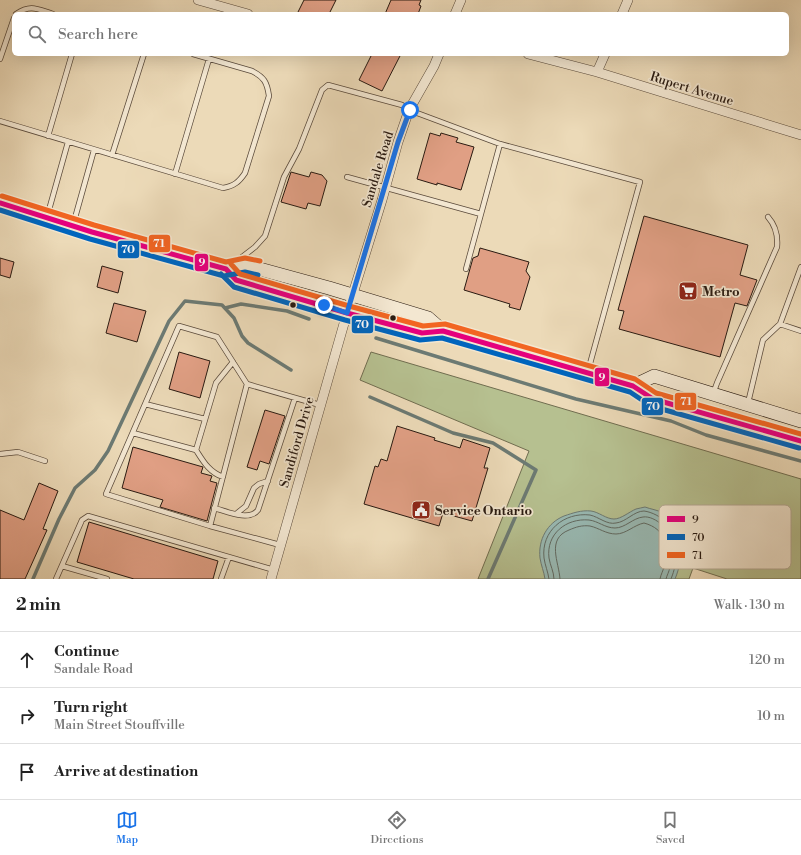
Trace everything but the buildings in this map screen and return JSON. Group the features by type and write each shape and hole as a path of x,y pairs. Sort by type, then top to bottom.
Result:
{"main road":[{"path":"0,203 72,226 226,269 245,264 428,318 443,331"},
{"path":"226,269 236,280 347,313 422,333 443,331 634,386 653,399 801,441"},
{"path":"634,386 654,376 801,421"}],"street":[{"path":"198,0 241,12"},
{"path":"456,12 461,0"},
{"path":"623,12 628,0"},
{"name":"Sandale Road","path":"347,313 398,142 410,110 438,56"},
{"name":"Rupert Avenue","path":"536,56 597,72 801,135"},
{"path":"597,72 604,56"},
{"name":"Sandiford Drive","path":"272,575 347,313"}],"lane":[{"path":"19,12 24,9 32,8 46,12"},
{"path":"0,59 12,24"},
{"path":"48,136 71,56"},
{"path":"112,155 143,56"},
{"path":"0,122 223,188 232,187 239,182 245,173 269,96 267,85 260,75 252,71 200,56"},
{"path":"175,174 210,59"},
{"path":"226,269 255,247 265,236 284,177 299,149 324,87 332,85 371,96 402,105 410,110 500,144 640,182 588,373"},
{"path":"46,218 68,142"},
{"path":"466,269 500,144"},
{"path":"72,226 94,150"},
{"path":"347,178 481,214"},
{"path":"713,394 777,247 778,238 776,229 768,218"},
{"path":"748,405 763,340 780,324 801,267"},
{"path":"780,324 801,331"},
{"path":"280,545 210,526 106,494 179,326 217,337 247,384 320,406"},
{"path":"196,450 216,383 233,362"},
{"path":"210,526 247,384"},
{"path":"214,508 236,514 251,515 255,514 258,510 295,398"},
{"path":"145,404 205,419"},
{"path":"133,433 196,450 207,467 223,477"},
{"path":"0,454 18,452 45,461"},
{"path":"236,514 246,506 254,488 259,484 268,481"},
{"path":"56,579 82,520 88,516 229,557 272,575"},
{"path":"221,579 229,557"},
{"path":"62,566 107,579"}],"green space":[{"path":"371,352 801,479 801,579 727,579 696,569 791,569 791,505 659,505 659,569 693,569 689,579 478,579 529,451 360,380"}],"water":[{"path":"645,507 659,511 659,569 678,569 675,579 545,579 540,558 542,539 548,528 558,519 580,511 587,511 594,512 611,519 617,519 636,509"}],"waterway":[{"path":"33,579 59,519 75,488 95,470 108,451 169,321 185,301 222,305 234,318 242,336 248,343 291,370"},
{"path":"225,308 241,304 287,311 309,319"},
{"path":"376,338 576,399 671,421 706,435 801,461"},
{"path":"370,397 453,433 493,443 536,470 488,579"}],"transit line":[{"name":"71","path":"2,196 94,225 226,262 245,258 260,261"},
{"name":"9","path":"0,203 92,232 226,269 236,280 347,313 422,333 443,331 633,386 653,399 801,441"},
{"name":"70","path":"0,210 90,239 224,276 245,272 258,275"},
{"name":"71","path":"231,264 240,274 423,326 445,324 635,379 656,393 801,434"},
{"name":"70","path":"221,274 234,287 345,320 420,340 442,338 630,392 651,406 799,448"}],"place":[{"name":"Metro","path":"688,291"},
{"name":"Service Ontario","path":"421,510"}],"route":[{"path":"324,305 347,313 382,200 398,142 410,110"}]}
